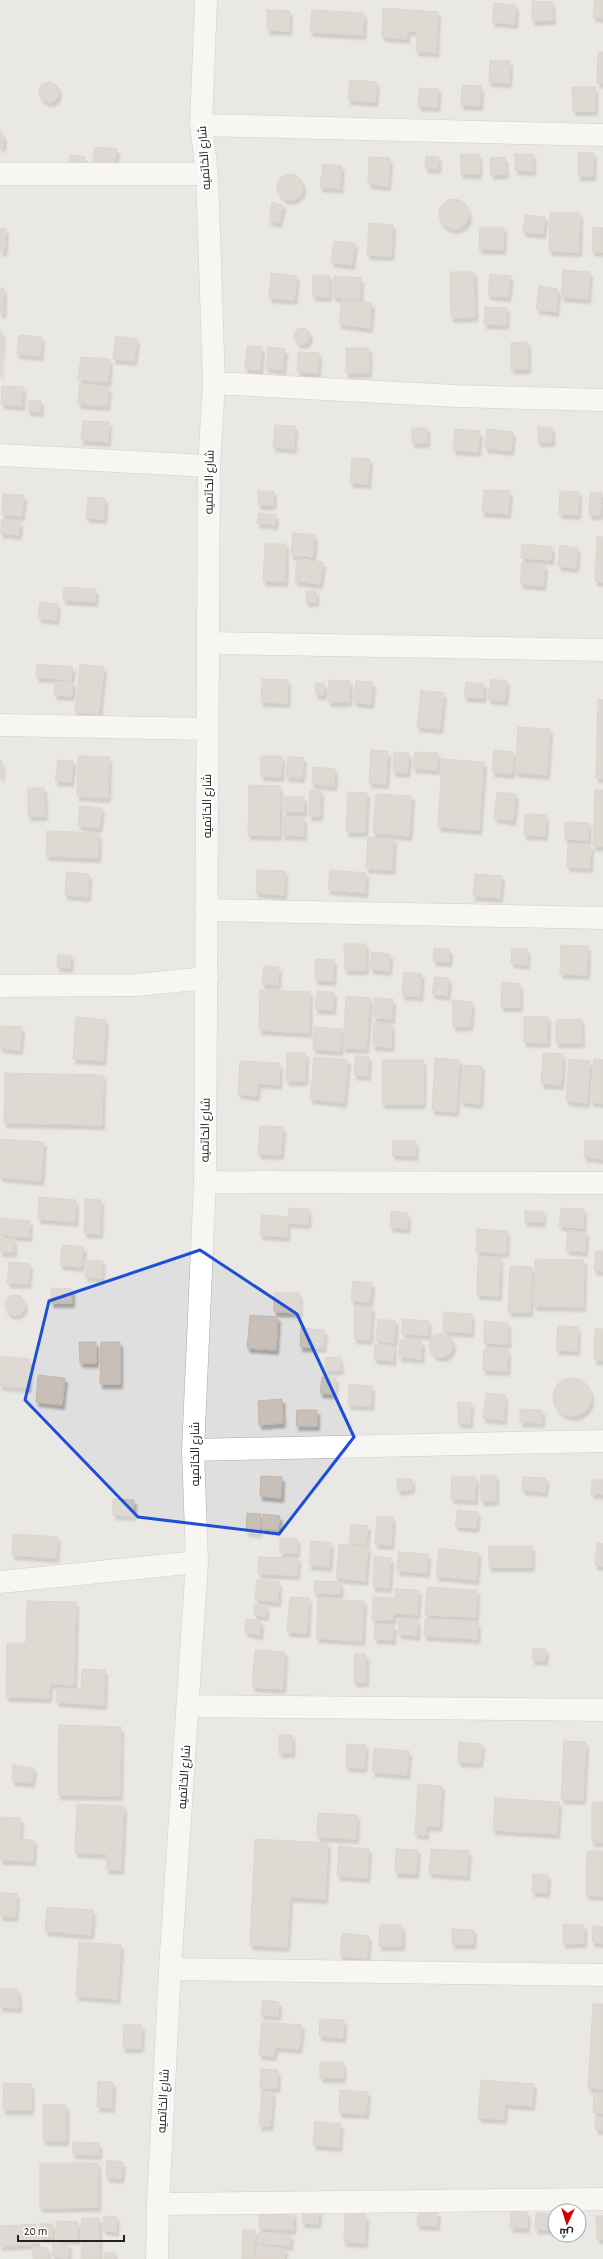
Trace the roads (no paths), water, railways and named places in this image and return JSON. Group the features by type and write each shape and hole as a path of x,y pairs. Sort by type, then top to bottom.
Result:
{"street":[{"name":"شارع الخاتميه","path":"157,2259 158,2204 170,1969 189,1706 197,1562 194,1450 205,1182 209,466 214,383 206,174 201,125 206,0"},
{"path":"201,125 603,135"},
{"path":"0,174 206,174"},
{"path":"214,383 455,396 603,400"},
{"path":"0,455 209,466"},
{"path":"208,643 603,650"},
{"path":"0,725 208,729"},
{"path":"206,910 603,918"},
{"path":"0,986 136,985 207,978"},
{"path":"205,1182 603,1183"},
{"path":"194,1450 603,1441"},
{"path":"0,1582 197,1562"},
{"path":"189,1706 603,1710"},
{"path":"170,1969 603,1975"},
{"path":"158,2204 603,2199"}]}
